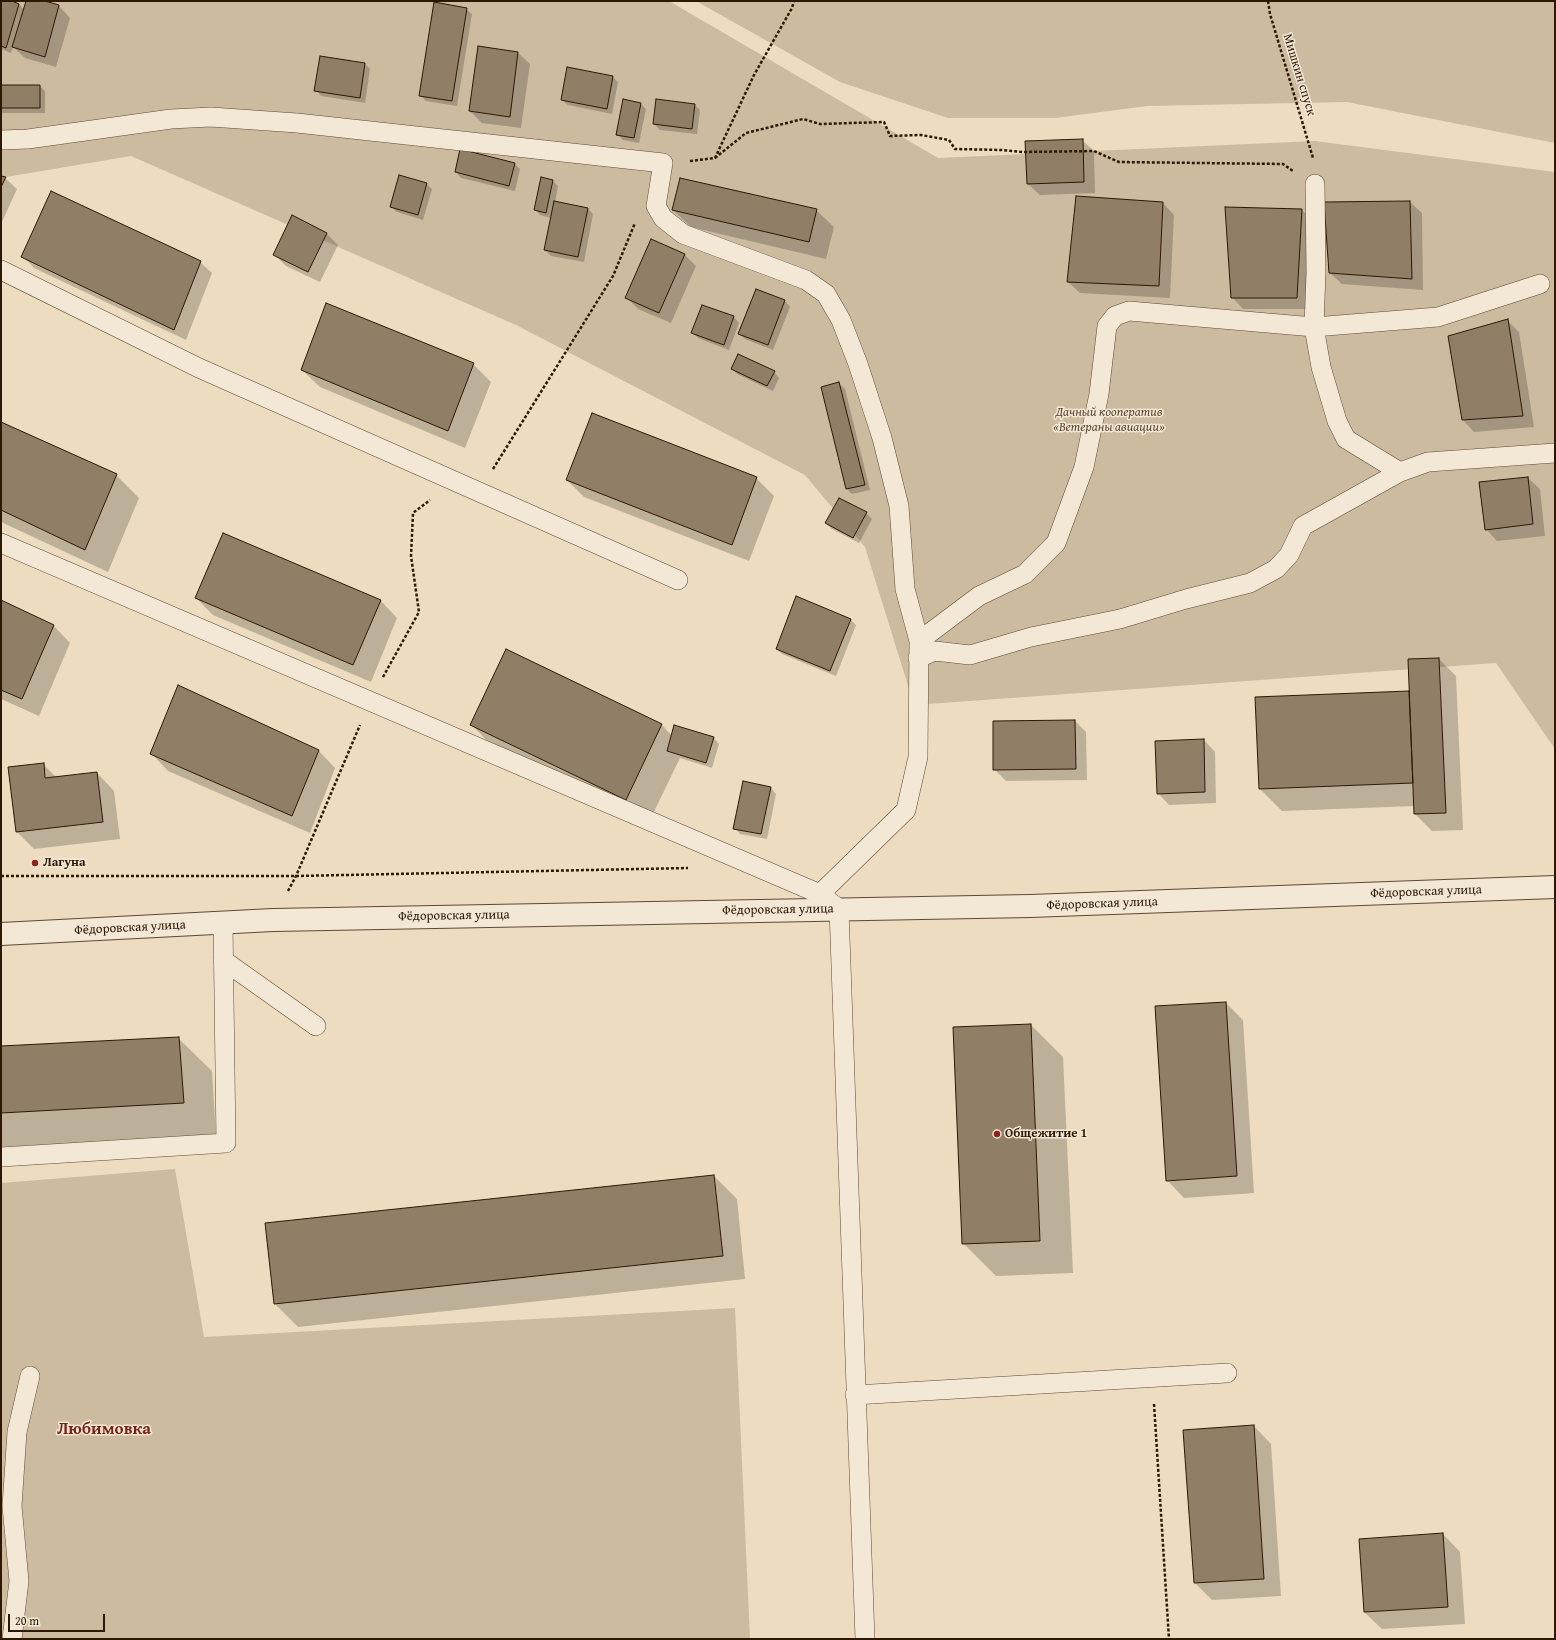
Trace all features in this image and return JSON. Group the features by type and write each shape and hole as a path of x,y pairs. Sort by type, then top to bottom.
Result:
{"street":[{"name":"Фёдоровская улица","path":"1,934 273,920 1030,906 1555,887"}],"lane":[{"path":"1,140 28,140 171,119 211,117 297,122 663,163 656,206 663,218 684,234 806,280 826,294 843,327 858,364 882,438 899,506 906,589 918,649 918,757 906,810 820,894"},
{"path":"1315,184 1316,272 1314,327 1321,367 1337,421 1346,439 1400,472"},
{"path":"1,270 199,368 678,580"},
{"path":"918,649 979,596 1025,574 1056,543 1084,467 1100,394 1107,326 1115,316 1129,311 1314,327 1438,317 1540,284"},
{"path":"918,649 970,655 1031,637 1120,620 1186,599 1250,584 1276,569 1289,555 1303,526 1400,472 1428,462 1555,453"},
{"path":"1,543 820,894 839,909 855,1395 865,1639"},
{"path":"1,1157 226,1143 223,923"},
{"path":"223,960 316,1026"},
{"path":"855,1395 1227,1373"},
{"path":"12,1639 19,1581 12,1506 17,1432 30,1376"}],"path":[{"path":"715,158 754,75 792,8 794,1"},
{"name":"Мишкин спуск","path":"1268,1 1270,14 1312,154"},
{"path":"663,163 715,158 746,133 803,119 820,124 884,122 890,136 921,135 949,140 956,149 1023,152 1094,152 1119,162 1283,164 1315,184"},
{"path":"479,492 613,276 635,223 656,206"},
{"path":"273,920 296,876 370,701 419,612 411,556 414,513 431,499"},
{"path":"1,876 296,876 696,868"},
{"path":"1152,1378 1169,1639"}],"green space":[{"name":"Дачный кооператив «Ветераны авиации»","path":"1,1 669,1 938,158 1315,141 1555,172 1555,749 1496,663 914,705 865,547 805,475 516,325 131,156 6,177 1,188"},
{"path":"696,1 1555,1 1555,143 1347,102 1147,106 1055,118 948,118 840,82"},
{"path":"175,1169 204,1337 735,1308 750,1639 1,1639 1,1183"}],"building":[{"path":"1,1 12,1 19,4 6,48 1,46"},
{"path":"26,1 45,1 59,5 45,57 12,47"},
{"path":"434,2 467,8 452,101 419,96"},
{"path":"478,46 518,52 510,117 469,111"},
{"path":"320,56 365,63 360,98 314,91"},
{"path":"567,67 613,76 607,109 561,100"},
{"path":"1,85 40,85 40,108 1,108"},
{"path":"623,99 641,103 634,138 616,135"},
{"path":"656,99 695,104 692,129 653,124"},
{"path":"1083,139 1084,182 1027,184 1025,141"},
{"path":"460,149 515,163 509,186 455,172"},
{"path":"399,175 427,183 418,215 390,207"},
{"path":"1,176 6,177 1,187"},
{"path":"541,177 553,180 546,213 534,210"},
{"path":"680,178 817,209 809,242 672,210"},
{"path":"51,191 201,261 174,330 21,257"},
{"path":"1076,196 1163,202 1159,286 1067,282"},
{"path":"554,201 588,208 578,257 544,250"},
{"path":"1410,201 1412,279 1329,273 1324,202"},
{"path":"1225,207 1302,209 1297,298 1231,298"},
{"path":"292,215 327,233 308,272 273,255"},
{"path":"651,239 685,254 659,313 625,298"},
{"path":"756,289 785,300 768,345 738,334"},
{"path":"326,303 474,363 448,431 301,370"},
{"path":"702,305 734,316 724,345 691,333"},
{"path":"1508,319 1523,416 1462,420 1448,336"},
{"path":"738,354 775,371 767,386 731,369"},
{"path":"839,382 865,485 846,489 821,387"},
{"path":"592,413 757,477 732,545 566,480"},
{"path":"1,422 117,474 85,550 1,510"},
{"path":"1528,477 1533,524 1485,530 1479,482"},
{"path":"839,498 867,512 853,538 825,523"},
{"path":"223,533 381,600 353,665 195,598"},
{"path":"796,596 851,619 830,671 776,649"},
{"path":"1,600 54,625 22,699 1,690"},
{"path":"506,649 662,724 626,800 470,725"},
{"path":"1439,658 1446,813 1414,814 1408,659"},
{"path":"178,685 319,750 292,816 150,754"},
{"path":"1409,691 1413,783 1259,789 1255,697"},
{"path":"1075,720 1076,769 993,770 993,721"},
{"path":"674,725 714,737 706,763 667,751"},
{"path":"1204,739 1205,792 1157,794 1155,741"},
{"path":"44,763 45,778 97,772 103,822 16,832 8,767"},
{"path":"743,781 771,787 761,834 733,829"},
{"path":"1226,1002 1237,1176 1166,1181 1155,1006"},
{"name":"Общежитие 1","path":"1031,1024 1040,1241 962,1244 953,1027"},
{"path":"179,1037 184,1103 1,1113 1,1046"},
{"path":"714,1175 723,1256 274,1304 265,1223"},
{"path":"1254,1425 1264,1579 1194,1583 1183,1430"},
{"path":"1443,1533 1448,1607 1364,1612 1359,1539"}],"place":[{"name":"Лагуна","path":"35,863"},
{"name":"Общежитие 1","path":"997,1134"}],"district":[{"name":"Любимовка","path":"104,1430"}]}
